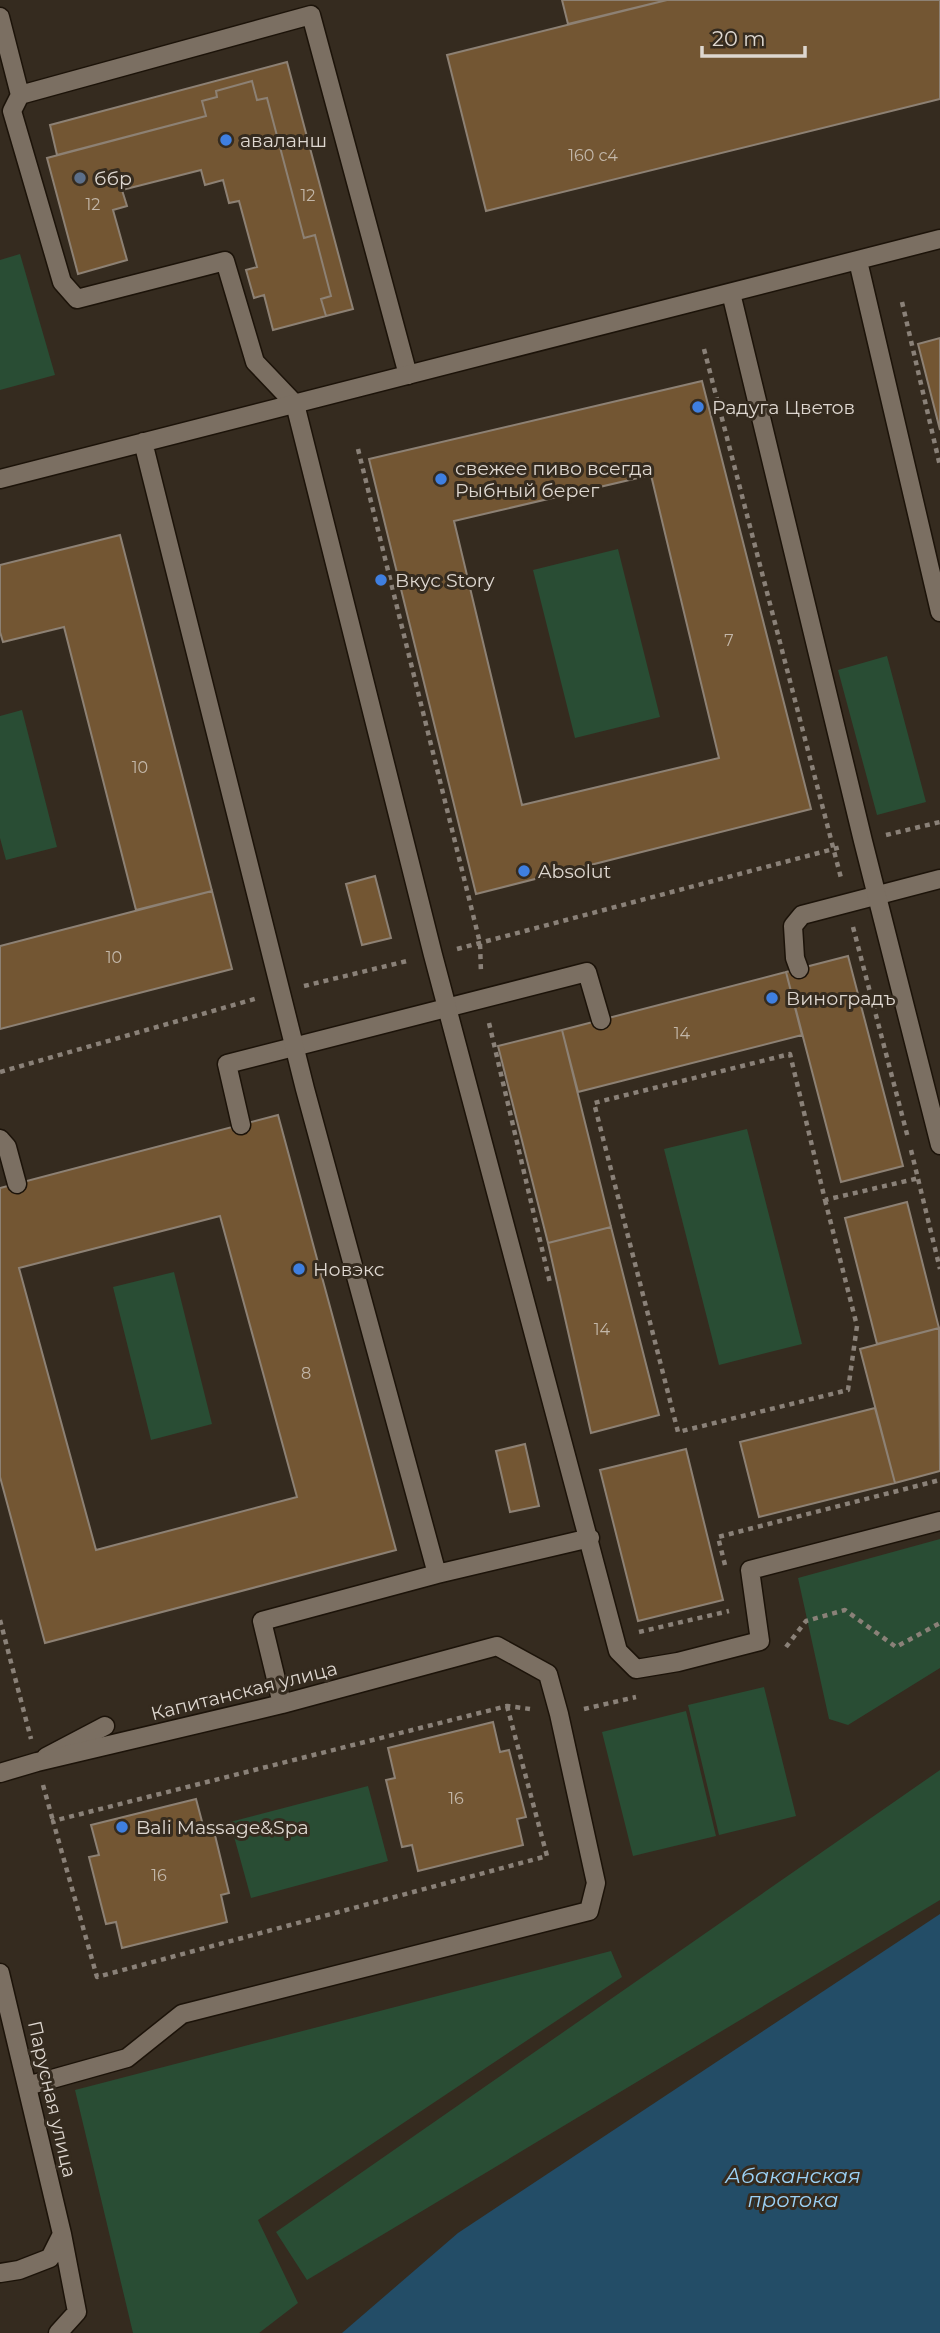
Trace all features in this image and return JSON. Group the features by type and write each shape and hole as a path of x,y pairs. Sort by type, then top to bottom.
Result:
{"street":[{"path":"20,95 311,15 408,375"},
{"path":"0,17 20,95 12,111 62,282 77,299 225,261 255,362 295,404 433,955 449,1007 618,1651 636,1670 760,1641 750,1570 940,1521"},
{"path":"0,479 940,239"},
{"path":"858,261 940,612"},
{"path":"731,293 863,841 940,1145"},
{"path":"143,442 295,1045 437,1574"},
{"path":"799,969 795,958 793,926 802,915 940,880"},
{"path":"241,1125 226,1063 587,972 601,1020"},
{"path":"0,1139 7,1147 16,1184"},
{"path":"282,1704 262,1621 437,1574 590,1538"},
{"name":"Капитанская улица","path":"0,1773 282,1704 497,1646 548,1674 596,1884 589,1911 182,2014 127,2059 27,2086"},
{"path":"37,1762 105,1726"},
{"name":"Парусная улица","path":"0,1973 62,2234 77,2312 58,2333"},
{"path":"0,2273 19,2270 50,2258 62,2234"}],"path":[{"path":"902,302 940,466"},
{"path":"704,349 919,1178 940,1269"},
{"path":"358,449 480,943 482,999 550,1283"},
{"path":"0,1072 282,992 940,822"},
{"path":"790,1054 825,1200 857,1326 848,1390 678,1432 594,1103 790,1054"},
{"path":"825,1200 919,1178"},
{"path":"726,1573 718,1537 940,1479"},
{"path":"633,1633 734,1610"},
{"path":"0,1620 53,1821 97,1977 547,1856 507,1706 53,1821"}],"green space":[{"path":"20,254 55,375 0,390 0,260"},
{"path":"618,549 660,717 575,738 533,570"},
{"path":"887,656 926,802 877,815 838,670"},
{"path":"22,710 57,847 6,860 0,838 0,716"},
{"path":"747,1129 802,1344 719,1365 664,1149"},
{"path":"174,1272 212,1424 151,1440 113,1287"},
{"path":"940,1539 940,1668 848,1725 829,1719 798,1578"},
{"path":"764,1687 796,1816 719,1835 688,1705"},
{"path":"686,1711 716,1836 633,1856 602,1732"},
{"path":"940,1770 940,1900 307,2280 276,2232"},
{"path":"368,1786 388,1861 251,1898 230,1822"},
{"path":"611,1951 622,1977 258,2220 298,2303 259,2333 133,2333 75,2090"}],"water":[{"name":"Абаканская протока","path":"940,1914 940,2333 342,2333 458,2233"}],"building":[{"path":"562,0 667,0 568,24"},
{"path":"667,0 940,0 940,99 486,211 447,55"},
{"path":"287,62 353,309 326,316 321,299 331,296 315,235 304,238 267,98 257,100 252,81 216,91 217,97 202,101 206,116 57,155 50,125"},
{"path":"252,81 257,100 267,98 304,238 315,235 331,296 321,299 326,316 273,330 264,295 254,298 246,270 257,267 239,201 229,203 223,180 205,185 201,170 122,190 127,206 113,210 127,260 78,274 47,158 206,116 202,101 217,97 216,91"},
{"path":"940,338 940,430 918,344"},
{"path":"702,381 811,809 476,894 369,459","holes":["651,475 719,758 522,805 454,521"]},
{"path":"120,535 212,891 136,910 64,627 3,642 0,632 0,565"},
{"path":"375,876 391,938 362,945 346,884"},
{"path":"212,891 232,969 0,1029 0,946"},
{"path":"848,956 903,1166 841,1182 786,972"},
{"path":"786,972 802,1035 578,1092 562,1030"},
{"path":"562,1030 611,1227 548,1243 498,1046"},
{"path":"278,1115 396,1550 45,1643 0,1477 0,1188","holes":["220,1216 297,1497 96,1550 19,1268"]},
{"path":"907,1202 939,1328 877,1344 845,1218"},
{"path":"611,1227 659,1415 591,1433 548,1243"},
{"path":"939,1328 940,1471 895,1483 860,1349"},
{"path":"875,1408 895,1483 759,1517 740,1442"},
{"path":"525,1444 539,1506 510,1512 496,1451"},
{"path":"686,1449 723,1600 638,1621 600,1470"},
{"path":"493,1722 500,1752 509,1750 526,1817 517,1819 523,1845 418,1871 412,1845 402,1847 386,1780 395,1778 388,1748"},
{"path":"196,1799 204,1829 213,1827 229,1893 221,1895 227,1922 122,1948 116,1922 106,1924 89,1857 99,1855 91,1825"}],"place":[{"name":"аваланш","path":"226,140"},
{"name":"ббр","path":"80,178"},
{"name":"Радуга Цветов","path":"698,407"},
{"name":"свежее пиво всегда Рыбный берег","path":"441,479"},
{"name":"Вкус Story","path":"381,580"},
{"name":"Absolut","path":"524,871"},
{"name":"Виноградъ","path":"772,998"},
{"name":"Новэкс","path":"299,1269"},
{"name":"Bali Massage&Spa","path":"122,1827"}]}
